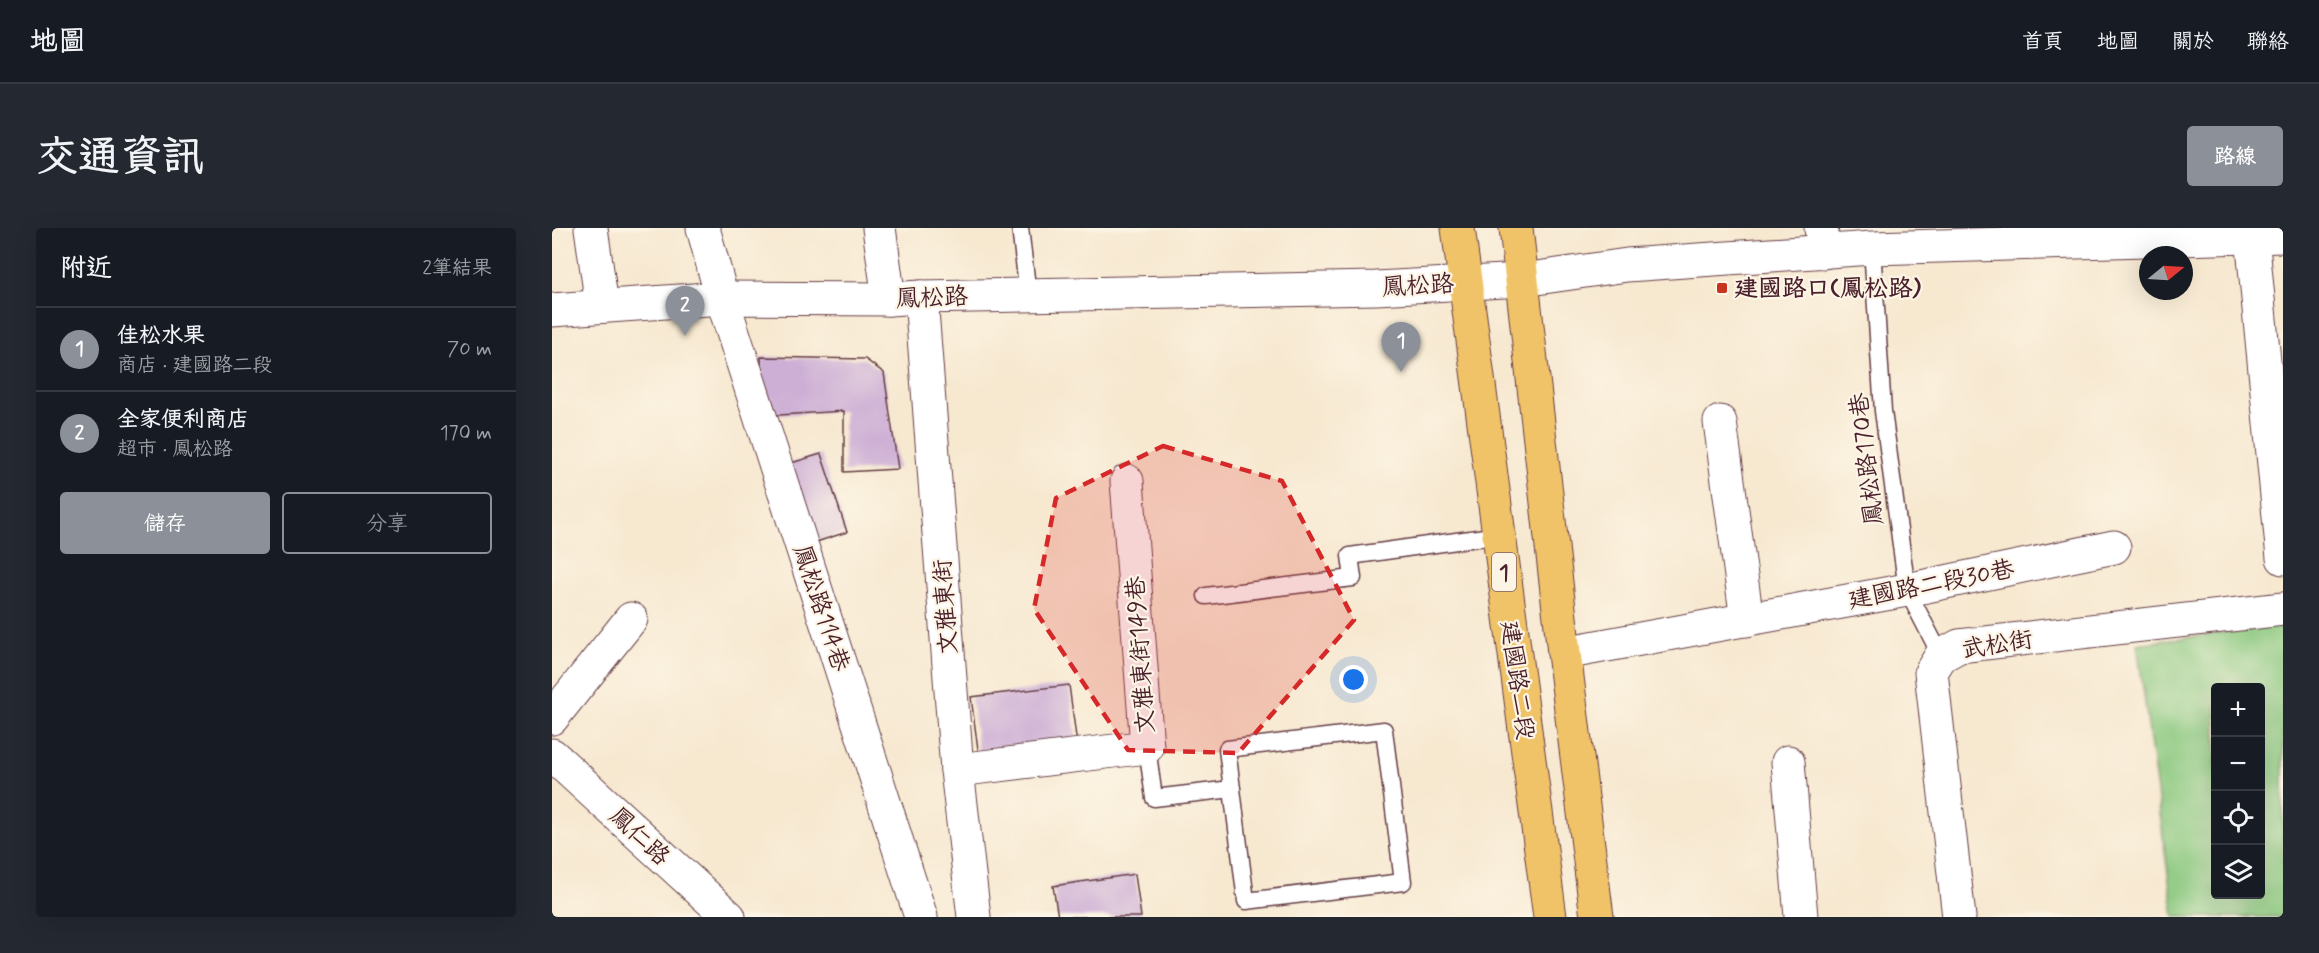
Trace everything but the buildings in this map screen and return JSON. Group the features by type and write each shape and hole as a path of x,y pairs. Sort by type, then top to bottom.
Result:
{"main road":[{"name":"建國路二段","path":"1458,228 1550,917"},
{"name":"建國路二段","path":"1516,228 1564,653 1598,917"}],"street":[{"path":"591,228 602,306"},
{"name":"鳳松路114巷","path":"703,228 722,298 921,917"},
{"path":"879,228 889,300"},
{"path":"2267,236 2283,558"},
{"name":"鳳松路","path":"552,310 722,298 889,300 921,297 1376,288 1523,280 1822,240 1872,248 2267,236"},
{"name":"文雅東街","path":"921,297 957,770 974,917"},
{"path":"1720,422 1747,620"},
{"name":"文雅東街149巷","path":"957,770 1147,747 1127,481"},
{"name":"建國路二段30巷","path":"1564,653 1907,590 2114,547"},
{"name":"武松街","path":"1959,917 1931,672 1941,656 1959,646 2283,609"},
{"path":"552,718 631,619"},
{"name":"鳳仁路","path":"552,755 729,917"},
{"path":"1788,762 1801,917"}],"lane":[{"path":"1020,228 1028,295"},
{"name":"鳳松路170巷","path":"1872,248 1883,411 1907,590 1941,656"},
{"path":"1206,596 1353,578 1350,556 1499,535"},
{"path":"1384,730 1403,882 1246,901 1232,789 1227,749 1384,730"},
{"path":"1147,747 1154,798 1232,789"}],"highlighted area":[{"path":"1163,446 1282,481 1354,620 1238,753 1128,750 1034,609 1056,498"}],"green space":[{"path":"2281,625 2283,642 2283,917 2174,917 2137,644"}],"place":[{"name":"建國路口(鳳松路)","path":"1722,288"},
{"name":"全家便利商店","path":"685,336"},
{"name":"佳松水果","path":"1401,372"}]}
